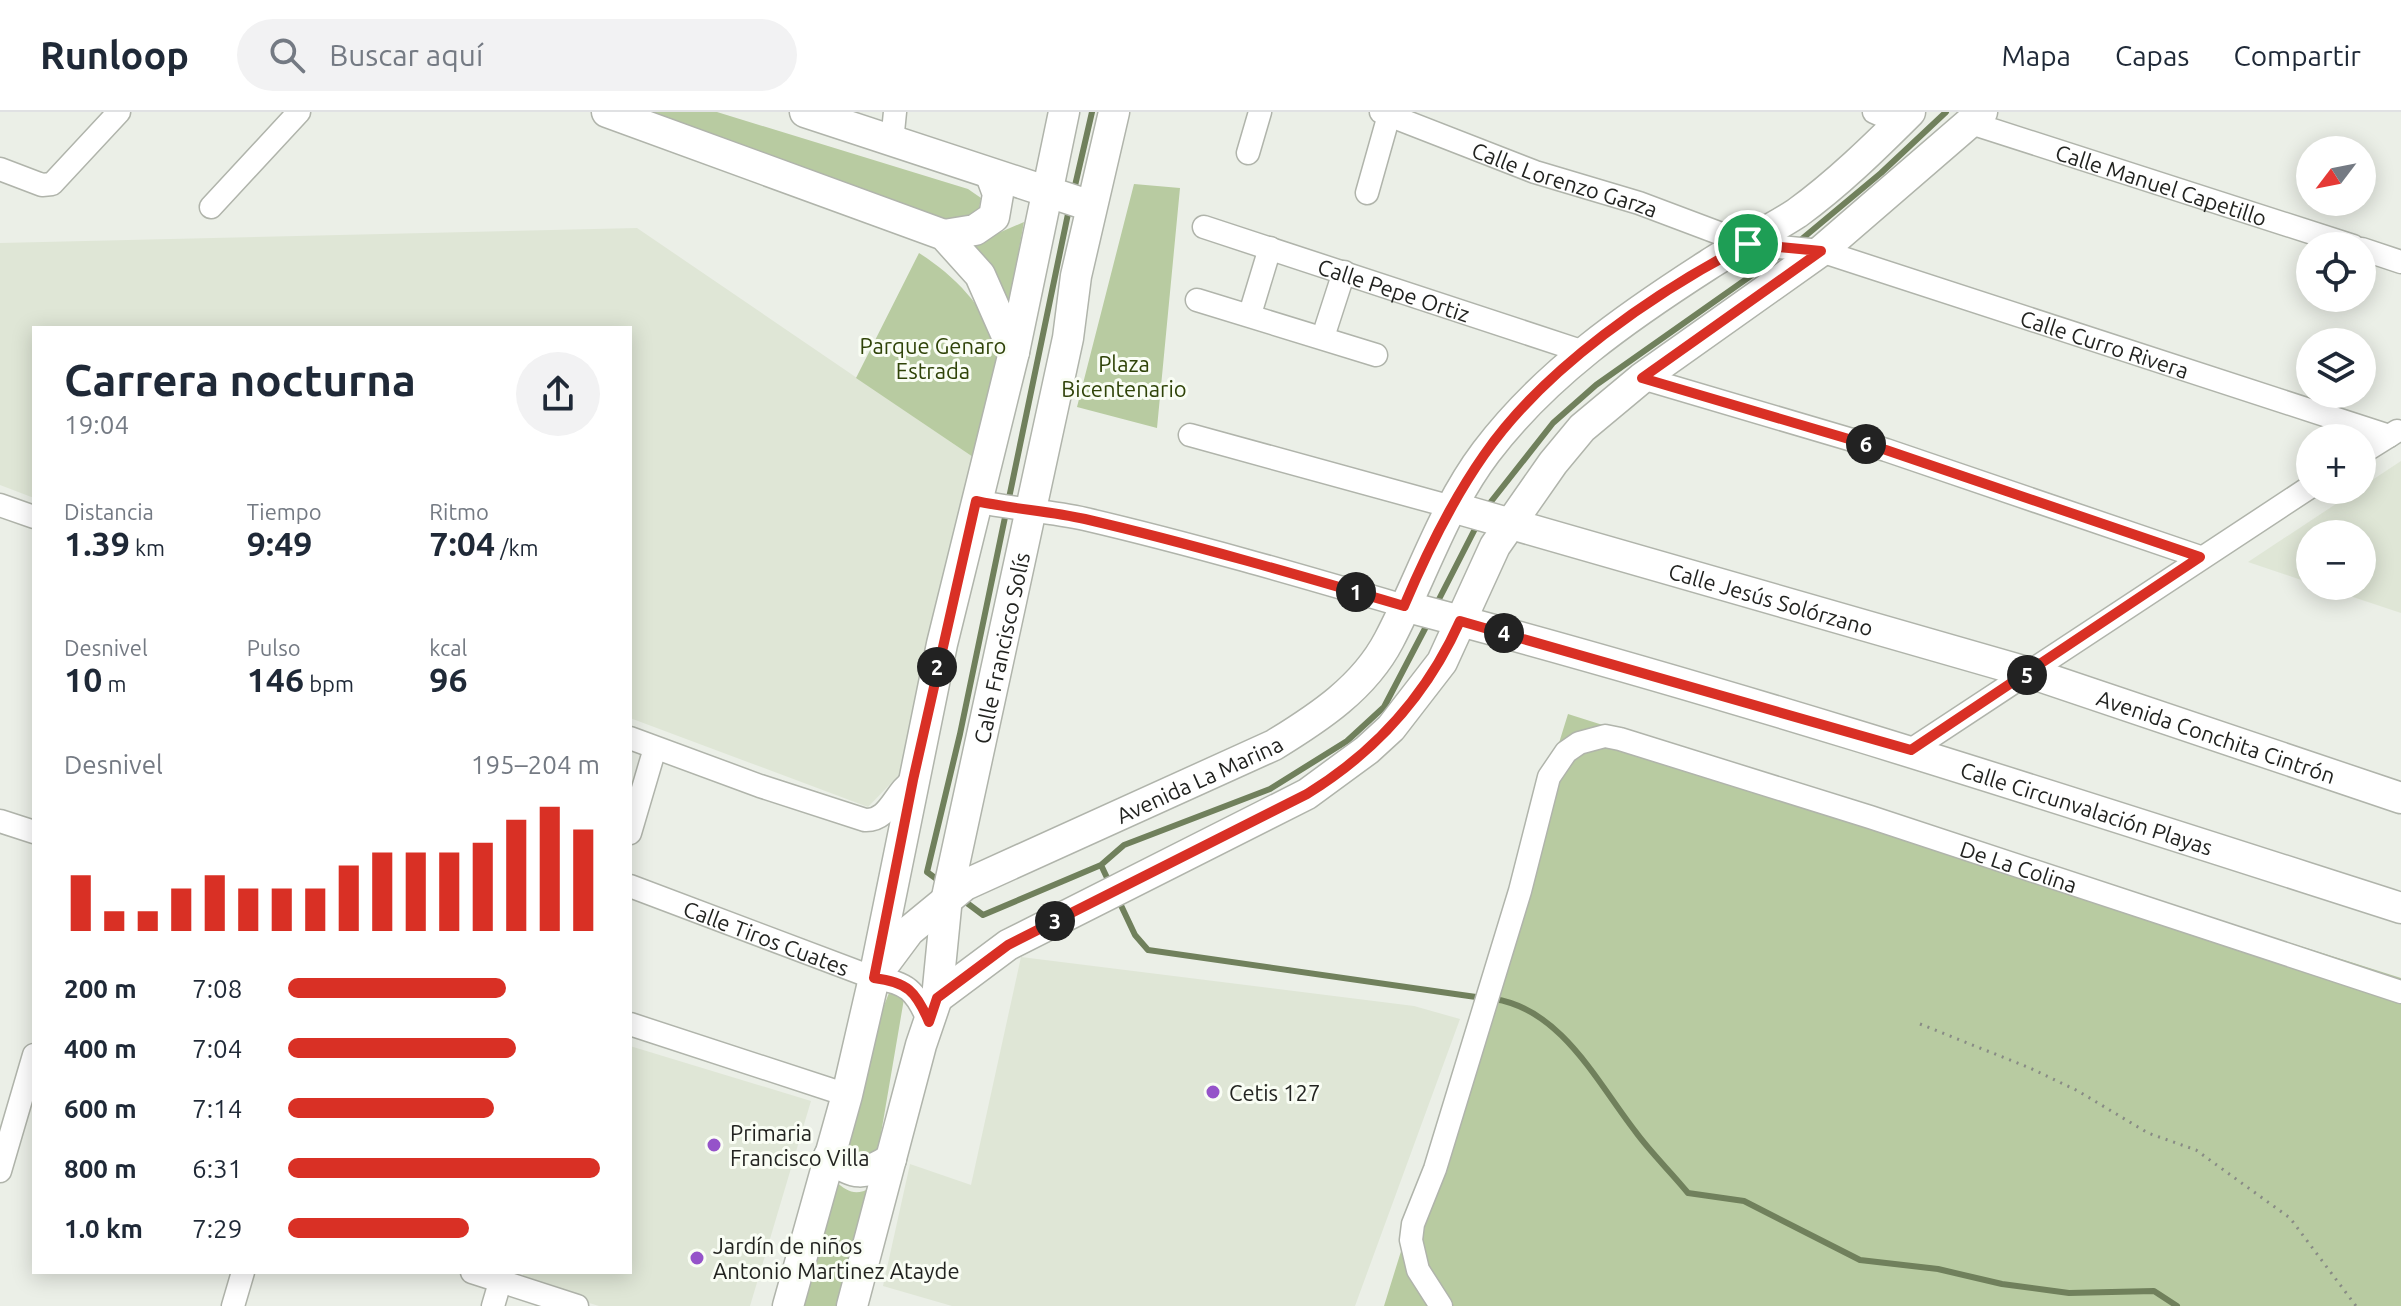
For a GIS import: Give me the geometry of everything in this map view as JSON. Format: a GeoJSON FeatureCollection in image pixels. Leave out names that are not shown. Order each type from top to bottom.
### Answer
{"type":"FeatureCollection","features":[{"type":"Feature","properties":{"kind":"main road"},"geometry":{"type":"LineString","coordinates":[[805,112],[894,127],[991,175],[1091,206]]}},
{"type":"Feature","properties":{"kind":"main road"},"geometry":{"type":"LineString","coordinates":[[788,1306],[847,1095],[874,978],[910,793],[976,501],[1014,352],[1064,112]]}},
{"type":"Feature","properties":{"kind":"main road","name":"Calle Francisco Solís"},"geometry":{"type":"LineString","coordinates":[[852,1306],[933,1010],[949,889],[960,834],[1068,338],[1091,206],[1114,112]]}},
{"type":"Feature","properties":{"kind":"main road"},"geometry":{"type":"LineString","coordinates":[[621,114],[944,235],[980,275],[1014,352]]}},
{"type":"Feature","properties":{"kind":"main road","name":"Avenida La Marina"},"geometry":{"type":"LineString","coordinates":[[874,978],[909,931],[949,889],[1274,745],[1319,718],[1346,695],[1389,642],[1452,507],[1484,455],[1514,417],[1584,352],[1711,263],[1748,244],[1799,211],[1895,116]]}},
{"type":"Feature","properties":{"kind":"main road"},"geometry":{"type":"LineString","coordinates":[[933,1010],[986,959],[1029,933],[1267,815],[1336,776],[1391,728],[1424,689],[1442,662],[1495,546],[1553,463],[1582,428],[1642,378],[1821,251],[1976,117]]}},
{"type":"Feature","properties":{"kind":"main road"},"geometry":{"type":"LineString","coordinates":[[944,235],[975,230],[994,217],[998,194],[991,175]]}},
{"type":"Feature","properties":{"kind":"main road"},"geometry":{"type":"LineString","coordinates":[[1452,507],[1511,523]]}},
{"type":"Feature","properties":{"kind":"main road","name":"Calle Jesús Solórzano"},"geometry":{"type":"LineString","coordinates":[[1511,523],[2030,673]]}},
{"type":"Feature","properties":{"kind":"main road","name":"Calle Circunvalación Playas"},"geometry":{"type":"LineString","coordinates":[[1404,606],[1911,750],[2401,908]]}},
{"type":"Feature","properties":{"kind":"main road","name":"Avenida Conchita Cintrón"},"geometry":{"type":"LineString","coordinates":[[2030,673],[2401,798]]}},
{"type":"Feature","properties":{"kind":"main road"},"geometry":{"type":"LineString","coordinates":[[829,1156],[849,1172],[860,1174],[891,1159]]}},
{"type":"Feature","properties":{"kind":"street"},"geometry":{"type":"LineString","coordinates":[[0,169],[42,185],[52,184],[119,112]]}},
{"type":"Feature","properties":{"kind":"street"},"geometry":{"type":"LineString","coordinates":[[211,207],[299,112]]}},
{"type":"Feature","properties":{"kind":"street"},"geometry":{"type":"LineString","coordinates":[[1248,153],[1260,112]]}},
{"type":"Feature","properties":{"kind":"street"},"geometry":{"type":"LineString","coordinates":[[1367,193],[1385,114]]}},
{"type":"Feature","properties":{"kind":"street","name":"Calle Lorenzo Garza"},"geometry":{"type":"LineString","coordinates":[[1385,114],[1535,172],[1639,203],[1748,244]]}},
{"type":"Feature","properties":{"kind":"street","name":"Calle Manuel Capetillo"},"geometry":{"type":"LineString","coordinates":[[1976,117],[2312,232]]}},
{"type":"Feature","properties":{"kind":"street","name":"Calle Pepe Ortiz"},"geometry":{"type":"LineString","coordinates":[[1204,227],[1584,352]]}},
{"type":"Feature","properties":{"kind":"street"},"geometry":{"type":"LineString","coordinates":[[1748,244],[1821,251]]}},
{"type":"Feature","properties":{"kind":"street"},"geometry":{"type":"LineString","coordinates":[[1250,314],[1270,248]]}},
{"type":"Feature","properties":{"kind":"street","name":"Calle Curro Rivera"},"geometry":{"type":"LineString","coordinates":[[1821,251],[2395,432]]}},
{"type":"Feature","properties":{"kind":"street"},"geometry":{"type":"LineString","coordinates":[[2376,254],[2401,262]]}},
{"type":"Feature","properties":{"kind":"street"},"geometry":{"type":"LineString","coordinates":[[1323,337],[1344,272]]}},
{"type":"Feature","properties":{"kind":"street"},"geometry":{"type":"LineString","coordinates":[[1197,300],[1376,355]]}},
{"type":"Feature","properties":{"kind":"street"},"geometry":{"type":"LineString","coordinates":[[1642,378],[1886,450],[2200,557]]}},
{"type":"Feature","properties":{"kind":"street"},"geometry":{"type":"LineString","coordinates":[[2376,444],[2395,432]]}},
{"type":"Feature","properties":{"kind":"street"},"geometry":{"type":"LineString","coordinates":[[1190,435],[1452,507]]}},
{"type":"Feature","properties":{"kind":"street"},"geometry":{"type":"LineString","coordinates":[[1911,750],[2296,496]]}},
{"type":"Feature","properties":{"kind":"street"},"geometry":{"type":"LineString","coordinates":[[976,501],[1079,518],[1153,535],[1404,606]]}},
{"type":"Feature","properties":{"kind":"street"},"geometry":{"type":"LineString","coordinates":[[0,505],[32,516]]}},
{"type":"Feature","properties":{"kind":"street"},"geometry":{"type":"LineString","coordinates":[[632,739],[865,820],[874,820],[884,814],[903,786],[910,793]]}},
{"type":"Feature","properties":{"kind":"street","name":"De La Colina"},"geometry":{"type":"LineString","coordinates":[[1422,1205],[1495,974],[1544,805],[1575,760],[1602,749],[1633,746],[1870,817],[2401,992]]}},
{"type":"Feature","properties":{"kind":"street"},"geometry":{"type":"LineString","coordinates":[[632,826],[655,748]]}},
{"type":"Feature","properties":{"kind":"street"},"geometry":{"type":"LineString","coordinates":[[0,821],[32,831]]}},
{"type":"Feature","properties":{"kind":"street","name":"Calle Tiros Cuates"},"geometry":{"type":"LineString","coordinates":[[632,887],[874,978],[910,987],[933,1010]]}},
{"type":"Feature","properties":{"kind":"street"},"geometry":{"type":"LineString","coordinates":[[632,1025],[847,1095]]}},
{"type":"Feature","properties":{"kind":"street"},"geometry":{"type":"LineString","coordinates":[[0,1171],[32,1063]]}},
{"type":"Feature","properties":{"kind":"street"},"geometry":{"type":"LineString","coordinates":[[1422,1205],[1413,1224],[1414,1256],[1425,1283],[1441,1306]]}},
{"type":"Feature","properties":{"kind":"street"},"geometry":{"type":"LineString","coordinates":[[1422,1205],[1427,1256],[1457,1306]]}},
{"type":"Feature","properties":{"kind":"street"},"geometry":{"type":"LineString","coordinates":[[233,1306],[242,1274]]}},
{"type":"Feature","properties":{"kind":"street"},"geometry":{"type":"LineString","coordinates":[[493,1306],[501,1277],[577,1306]]}},
{"type":"Feature","properties":{"kind":"path"},"geometry":{"type":"LineString","coordinates":[[1920,1024],[2030,1068],[2078,1091],[2148,1133],[2196,1150],[2290,1218],[2356,1306]]}},
{"type":"Feature","properties":{"kind":"shaded area"},"geometry":{"type":"Polygon","coordinates":[[[637,228],[973,457],[899,775],[868,807],[632,719],[632,326],[32,326],[32,497],[0,485],[0,243],[637,228]]]}},
{"type":"Feature","properties":{"kind":"shaded area"},"geometry":{"type":"Polygon","coordinates":[[[2401,461],[2401,613],[2362,600],[2376,600],[2376,520],[2312,520],[2336,504],[2376,504],[2376,478],[2401,461]]]}},
{"type":"Feature","properties":{"kind":"shaded area"},"geometry":{"type":"Polygon","coordinates":[[[2296,530],[2296,578],[2248,562],[2296,530]]]}},
{"type":"Feature","properties":{"kind":"shaded area","name":"Cetis 127"},"geometry":{"type":"Polygon","coordinates":[[[1021,957],[1414,1006],[1460,1019],[1355,1306],[952,1306],[883,1286],[910,1164],[971,1185],[1021,957]]]}},
{"type":"Feature","properties":{"kind":"shaded area","name":"Primaria Francisco Villa"},"geometry":{"type":"Polygon","coordinates":[[[632,1047],[811,1101],[750,1306],[599,1306],[521,1282],[523,1274],[632,1274],[632,1047]]]}},
{"type":"Feature","properties":{"kind":"green space"},"geometry":{"type":"Polygon","coordinates":[[[643,112],[717,112],[968,189],[981,198],[978,214],[958,227],[643,112]]]}},
{"type":"Feature","properties":{"kind":"green space","name":"Plaza Bicentenario"},"geometry":{"type":"Polygon","coordinates":[[[1134,184],[1180,188],[1157,428],[1077,407],[1134,184]]]}},
{"type":"Feature","properties":{"kind":"green space"},"geometry":{"type":"Polygon","coordinates":[[[1024,222],[1009,305],[973,244],[1024,222]]]}},
{"type":"Feature","properties":{"kind":"green space","name":"Parque Genaro Estrada"},"geometry":{"type":"Polygon","coordinates":[[[919,253],[955,281],[976,305],[985,318],[996,347],[992,384],[973,457],[856,378],[919,253]]]}},
{"type":"Feature","properties":{"kind":"green space"},"geometry":{"type":"Polygon","coordinates":[[[1568,714],[2401,978],[2401,1306],[1384,1306],[1568,714]]]}},
{"type":"Feature","properties":{"kind":"green space"},"geometry":{"type":"Polygon","coordinates":[[[891,988],[905,993],[877,1157],[863,1166],[846,1155],[867,1048],[891,988]]]}},
{"type":"Feature","properties":{"kind":"green space"},"geometry":{"type":"Polygon","coordinates":[[[835,1181],[852,1192],[871,1188],[839,1306],[797,1306],[835,1181]]]}},
{"type":"Feature","properties":{"kind":"waterway"},"geometry":{"type":"LineString","coordinates":[[1074,190],[1092,112]]}},
{"type":"Feature","properties":{"kind":"waterway"},"geometry":{"type":"LineString","coordinates":[[1797,243],[1881,173],[1946,112]]}},
{"type":"Feature","properties":{"kind":"waterway"},"geometry":{"type":"LineString","coordinates":[[942,883],[927,872],[960,734],[1069,209]]}},
{"type":"Feature","properties":{"kind":"waterway"},"geometry":{"type":"LineString","coordinates":[[1486,508],[1553,423],[1596,385],[1782,254]]}},
{"type":"Feature","properties":{"kind":"waterway"},"geometry":{"type":"LineString","coordinates":[[1435,607],[1477,525]]}},
{"type":"Feature","properties":{"kind":"waterway"},"geometry":{"type":"LineString","coordinates":[[1109,882],[1101,865],[1124,845],[1270,789],[1347,741],[1384,707],[1429,621]]}},
{"type":"Feature","properties":{"kind":"waterway"},"geometry":{"type":"LineString","coordinates":[[963,900],[983,915],[1101,865]]}},
{"type":"Feature","properties":{"kind":"waterway"},"geometry":{"type":"LineString","coordinates":[[1118,899],[1135,935],[1148,950],[1483,998]]}},
{"type":"Feature","properties":{"kind":"waterway"},"geometry":{"type":"LineString","coordinates":[[1494,999],[1518,1006],[1558,1032],[1591,1070],[1641,1139],[1688,1193],[1744,1201],[1860,1260],[1938,1269],[2002,1284],[2069,1293],[2154,1291],[2177,1306]]}},
{"type":"Feature","properties":{"kind":"place","name":"Cetis 127"},"geometry":{"type":"Point","coordinates":[1213,1092]}},
{"type":"Feature","properties":{"kind":"place","name":"Primaria Francisco Villa"},"geometry":{"type":"Point","coordinates":[714,1145]}},
{"type":"Feature","properties":{"kind":"place","name":"Jardín de niños Antonio Martinez Atayde"},"geometry":{"type":"Point","coordinates":[697,1258]}},
{"type":"Feature","properties":{"kind":"route"},"geometry":{"type":"LineString","coordinates":[[1748,244],[1821,251],[1642,378],[1886,450],[2200,557],[1911,750],[1691,684],[1460,621],[1442,662],[1391,728],[1336,776],[1307,794],[1008,945],[937,998],[929,1022],[918,996],[910,987],[898,981],[874,978],[942,644],[976,501],[1079,518],[1153,535],[1404,606],[1452,507],[1484,455],[1514,417],[1584,352],[1616,328],[1711,263],[1748,244]]}}]}
